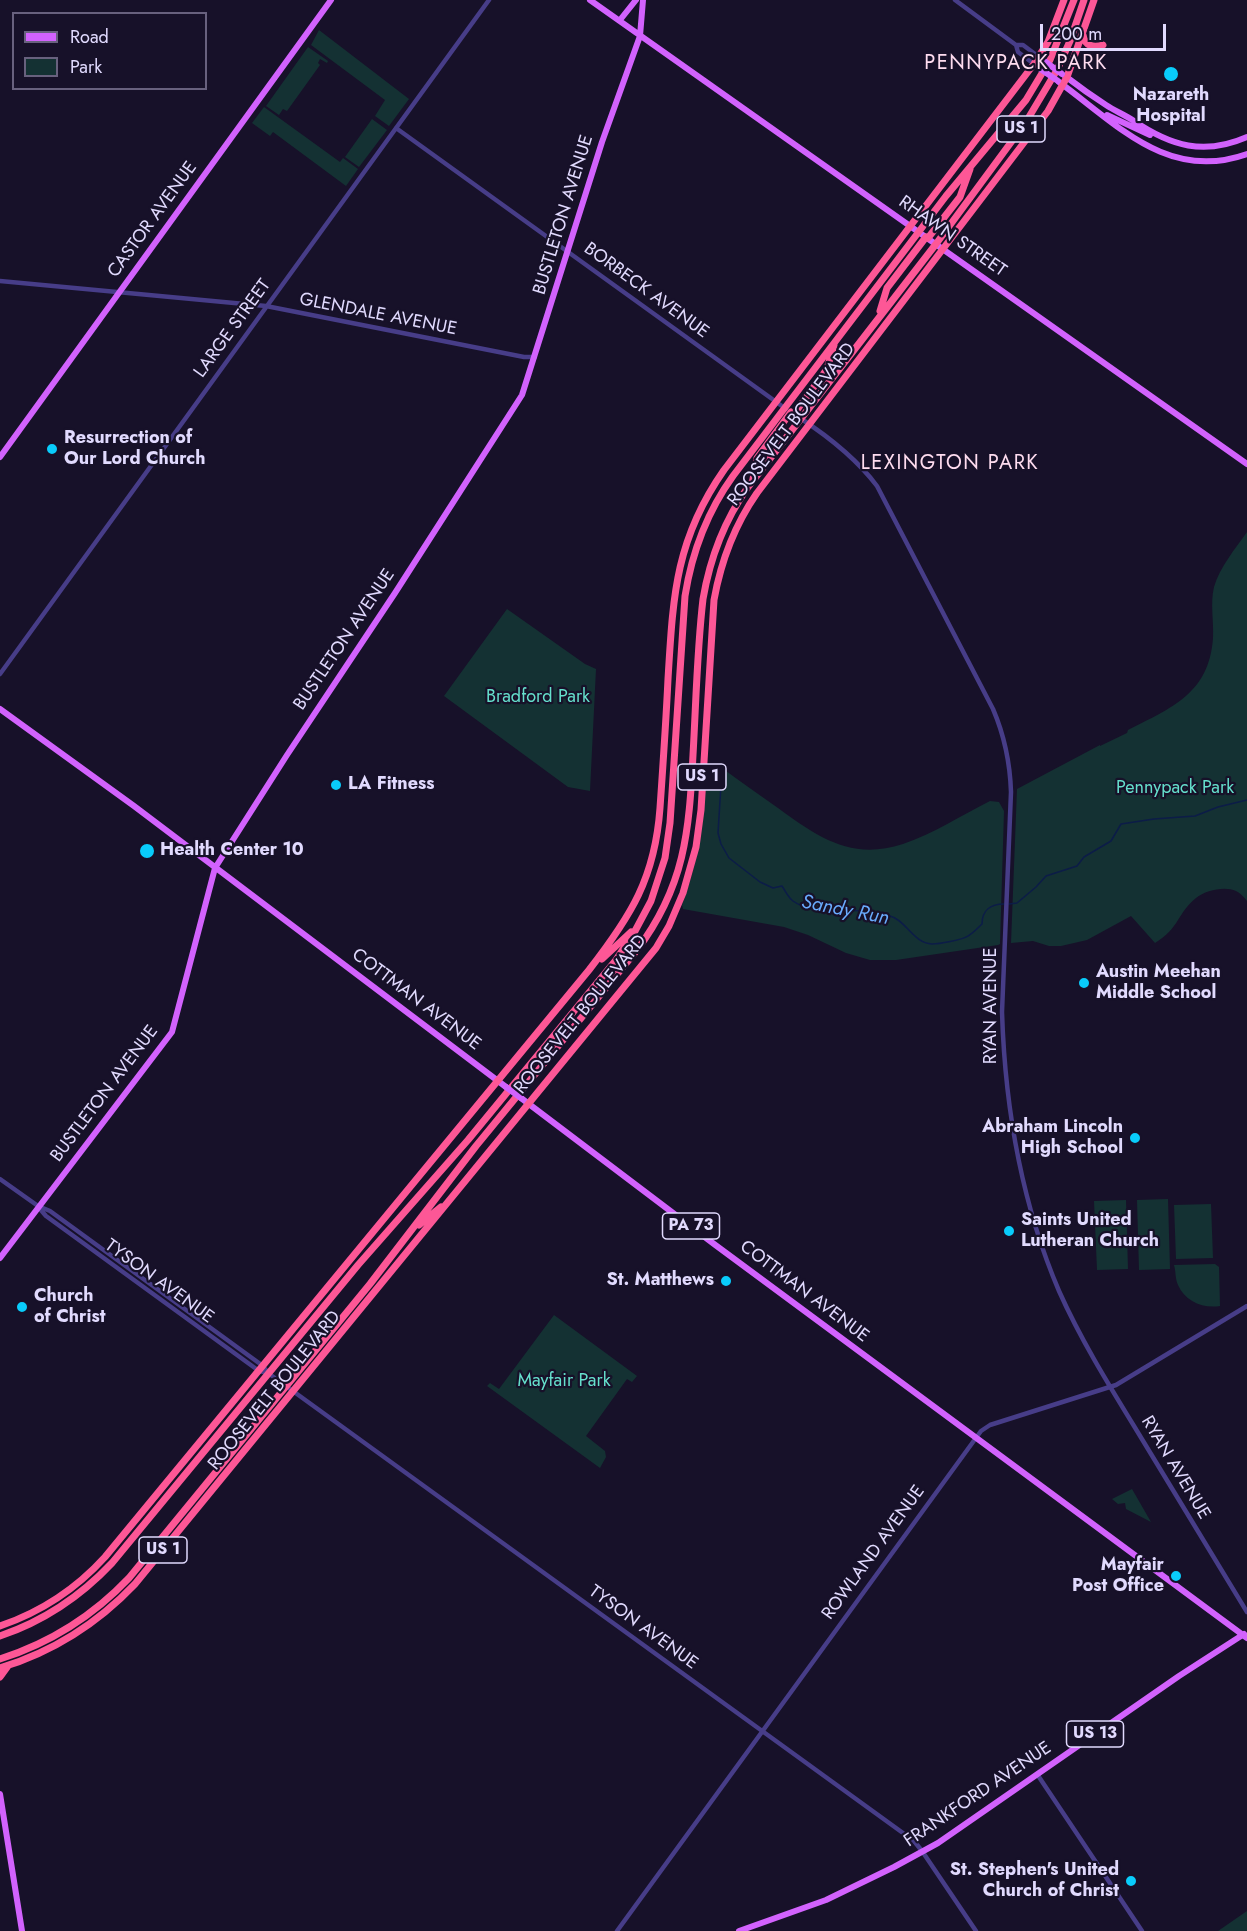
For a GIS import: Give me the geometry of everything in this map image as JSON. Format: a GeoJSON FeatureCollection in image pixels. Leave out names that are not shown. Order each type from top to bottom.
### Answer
{"type":"FeatureCollection","features":[{"type":"Feature","properties":{"kind":"highway","name":"ROOSEVELT BOULEVARD"},"geometry":{"type":"LineString","coordinates":[[0,1626],[48,1604],[76,1586],[98,1565],[589,970],[627,918],[642,889],[652,860],[660,819],[674,594],[688,537],[703,504],[717,480],[776,402],[1039,62],[1064,0]]}},
{"type":"Feature","properties":{"kind":"highway","name":"ROOSEVELT BOULEVARD"},"geometry":{"type":"LineString","coordinates":[[0,1659],[33,1647],[87,1616],[136,1569],[411,1232],[483,1137],[637,950],[662,910],[676,878],[687,834],[703,599],[713,557],[730,516],[753,481],[757,458],[828,369],[835,343],[945,196],[1012,118],[1035,87],[1056,47],[1074,0]]}},
{"type":"Feature","properties":{"kind":"highway","name":"ROOSEVELT BOULEVARD"},"geometry":{"type":"LineString","coordinates":[[0,1636],[32,1623],[74,1599],[119,1555],[301,1333],[453,1158],[616,960],[641,921],[655,890],[665,858],[670,824],[684,602],[695,551],[708,519],[720,497],[864,336],[936,244],[1039,103],[1064,55],[1084,0]]}},
{"type":"Feature","properties":{"kind":"highway","name":"ROOSEVELT BOULEVARD"},"geometry":{"type":"LineString","coordinates":[[0,1668],[37,1655],[92,1624],[119,1601],[143,1575],[649,958],[669,926],[691,871],[698,835],[714,600],[726,551],[735,531],[751,502],[809,424],[1041,122],[1083,32],[1094,0]]}},
{"type":"Feature","properties":{"kind":"highway"},"geometry":{"type":"LineString","coordinates":[[1083,32],[1085,41],[1089,45],[1097,47],[1103,45]]}},
{"type":"Feature","properties":{"kind":"highway"},"geometry":{"type":"LineString","coordinates":[[877,319],[887,288],[960,197],[974,162]]}},
{"type":"Feature","properties":{"kind":"highway"},"geometry":{"type":"LineString","coordinates":[[864,336],[894,313]]}},
{"type":"Feature","properties":{"kind":"highway"},"geometry":{"type":"LineString","coordinates":[[821,343],[851,321]]}},
{"type":"Feature","properties":{"kind":"highway"},"geometry":{"type":"LineString","coordinates":[[700,645],[708,684]]}},
{"type":"Feature","properties":{"kind":"highway"},"geometry":{"type":"LineString","coordinates":[[666,713],[674,764]]}},
{"type":"Feature","properties":{"kind":"highway"},"geometry":{"type":"LineString","coordinates":[[589,970],[641,921]]}},
{"type":"Feature","properties":{"kind":"highway"},"geometry":{"type":"LineString","coordinates":[[411,1232],[451,1198]]}},
{"type":"Feature","properties":{"kind":"highway"},"geometry":{"type":"LineString","coordinates":[[301,1333],[332,1282]]}},
{"type":"Feature","properties":{"kind":"highway"},"geometry":{"type":"LineString","coordinates":[[0,1677],[8,1666]]}},
{"type":"Feature","properties":{"kind":"main road","name":"CASTOR AVENUE"},"geometry":{"type":"LineString","coordinates":[[0,457],[331,0]]}},
{"type":"Feature","properties":{"kind":"main road","name":"RHAWN STREET"},"geometry":{"type":"LineString","coordinates":[[590,0],[630,32],[640,36]]}},
{"type":"Feature","properties":{"kind":"main road"},"geometry":{"type":"LineString","coordinates":[[620,20],[636,0]]}},
{"type":"Feature","properties":{"kind":"main road","name":"BUSTLETON AVENUE"},"geometry":{"type":"LineString","coordinates":[[0,1258],[172,1032],[215,868],[522,395],[602,142],[640,36],[643,0]]}},
{"type":"Feature","properties":{"kind":"main road","name":"RHAWN STREET"},"geometry":{"type":"LineString","coordinates":[[610,15],[1247,464]]}},
{"type":"Feature","properties":{"kind":"main road"},"geometry":{"type":"LineString","coordinates":[[1039,62],[1064,75],[1106,105],[1162,138]]}},
{"type":"Feature","properties":{"kind":"main road"},"geometry":{"type":"LineString","coordinates":[[1039,62],[1060,83],[1141,143],[1164,154],[1194,161],[1212,162],[1247,154]]}},
{"type":"Feature","properties":{"kind":"main road"},"geometry":{"type":"LineString","coordinates":[[1096,109],[1142,132],[1182,144],[1210,147],[1229,144],[1247,137]]}},
{"type":"Feature","properties":{"kind":"main road","name":"COTTMAN AVENUE"},"geometry":{"type":"LineString","coordinates":[[0,709],[975,1437],[1246,1635]]}},
{"type":"Feature","properties":{"kind":"main road","name":"FRANKFORD AVENUE"},"geometry":{"type":"LineString","coordinates":[[739,1931],[826,1900],[942,1840],[1179,1676],[1246,1635]]}},
{"type":"Feature","properties":{"kind":"main road"},"geometry":{"type":"LineString","coordinates":[[0,1794],[22,1931]]}},
{"type":"Feature","properties":{"kind":"street","name":"LARGE STREET"},"geometry":{"type":"LineString","coordinates":[[0,674],[489,0]]}},
{"type":"Feature","properties":{"kind":"street"},"geometry":{"type":"LineString","coordinates":[[955,0],[1016,45],[1023,45],[1039,62]]}},
{"type":"Feature","properties":{"kind":"street","name":"BORBECK AVENUE"},"geometry":{"type":"LineString","coordinates":[[396,128],[793,413]]}},
{"type":"Feature","properties":{"kind":"street","name":"GLENDALE AVENUE"},"geometry":{"type":"LineString","coordinates":[[0,281],[266,306],[444,342],[535,357]]}},
{"type":"Feature","properties":{"kind":"street","name":"RYAN AVENUE"},"geometry":{"type":"LineString","coordinates":[[793,413],[840,447],[867,472],[877,486],[1002,729],[1010,778],[1003,1042],[1008,1102],[1020,1169],[1039,1235],[1059,1290],[1087,1347],[1247,1612]]}},
{"type":"Feature","properties":{"kind":"street","name":"TYSON AVENUE"},"geometry":{"type":"LineString","coordinates":[[0,1179],[38,1206],[50,1211],[261,1369],[914,1841],[976,1931]]}},
{"type":"Feature","properties":{"kind":"street","name":"ROWLAND AVENUE"},"geometry":{"type":"LineString","coordinates":[[617,1931],[975,1437],[990,1425],[1116,1385],[1247,1306]]}},
{"type":"Feature","properties":{"kind":"street"},"geometry":{"type":"LineString","coordinates":[[1037,1774],[1142,1931]]}},
{"type":"Feature","properties":{"kind":"green space"},"geometry":{"type":"Polygon","coordinates":[[[319,30],[409,99],[389,126],[375,116],[385,100],[311,45],[319,30]]]}},
{"type":"Feature","properties":{"kind":"green space"},"geometry":{"type":"Polygon","coordinates":[[[308,47],[328,61],[327,63],[320,59],[318,63],[320,65],[287,111],[283,109],[279,115],[266,106],[308,47]]]}},
{"type":"Feature","properties":{"kind":"green space"},"geometry":{"type":"Polygon","coordinates":[[[264,107],[340,162],[343,158],[358,169],[346,186],[273,132],[270,136],[252,123],[264,107]]]}},
{"type":"Feature","properties":{"kind":"green space"},"geometry":{"type":"Polygon","coordinates":[[[372,119],[387,130],[359,167],[345,157],[372,119]]]}},
{"type":"Feature","properties":{"kind":"green space","name":"Pennypack Park"},"geometry":{"type":"Polygon","coordinates":[[[1247,532],[1247,901],[1232,890],[1221,889],[1205,893],[1190,903],[1169,932],[1155,943],[1131,916],[1087,940],[1061,946],[1049,946],[1033,941],[1011,943],[1017,789],[1127,733],[1128,730],[1173,706],[1196,686],[1210,657],[1213,638],[1214,587],[1224,565],[1247,532]]]}},
{"type":"Feature","properties":{"kind":"green space","name":"Bradford Park"},"geometry":{"type":"Polygon","coordinates":[[[507,609],[585,664],[596,669],[590,791],[568,787],[444,696],[507,609]]]}},
{"type":"Feature","properties":{"kind":"green space"},"geometry":{"type":"Polygon","coordinates":[[[717,767],[722,768],[821,837],[851,848],[867,850],[884,849],[914,840],[990,801],[999,802],[1004,811],[1000,944],[896,960],[870,960],[846,953],[808,935],[784,927],[683,909],[682,905],[699,840],[706,773],[717,767]]]}},
{"type":"Feature","properties":{"kind":"green space"},"geometry":{"type":"Polygon","coordinates":[[[1168,1199],[1170,1269],[1139,1270],[1137,1200],[1168,1199]]]}},
{"type":"Feature","properties":{"kind":"green space"},"geometry":{"type":"Polygon","coordinates":[[[1126,1200],[1128,1269],[1097,1270],[1094,1201],[1126,1200]]]}},
{"type":"Feature","properties":{"kind":"green space"},"geometry":{"type":"Polygon","coordinates":[[[1211,1204],[1213,1258],[1176,1259],[1174,1205],[1211,1204]]]}},
{"type":"Feature","properties":{"kind":"green space"},"geometry":{"type":"Polygon","coordinates":[[[1215,1264],[1219,1267],[1220,1306],[1195,1303],[1181,1291],[1176,1280],[1174,1265],[1215,1264]]]}},
{"type":"Feature","properties":{"kind":"green space","name":"Mayfair Park"},"geometry":{"type":"Polygon","coordinates":[[[554,1315],[637,1376],[632,1382],[627,1379],[586,1436],[605,1451],[606,1457],[600,1468],[487,1386],[490,1383],[499,1389],[554,1315]]]}},
{"type":"Feature","properties":{"kind":"green space"},"geometry":{"type":"Polygon","coordinates":[[[1132,1489],[1151,1522],[1126,1509],[1125,1503],[1118,1504],[1112,1499],[1132,1489]]]}},
{"type":"Feature","properties":{"kind":"green space"},"geometry":{"type":"Polygon","coordinates":[[[1247,1911],[1247,1931],[1218,1931],[1247,1911]]]}},
{"type":"Feature","properties":{"kind":"waterway","name":"Sandy Run"},"geometry":{"type":"LineString","coordinates":[[721,785],[718,833],[729,858],[760,882],[773,888],[782,886],[788,896],[801,905],[817,910],[862,911],[890,916],[896,918],[920,940],[932,944],[950,942],[968,936],[982,924],[982,919],[988,909],[1004,904]]}},
{"type":"Feature","properties":{"kind":"waterway","name":"Sandy Run"},"geometry":{"type":"LineString","coordinates":[[1009,904],[1017,903],[1046,876],[1077,866],[1084,857],[1111,841],[1121,824],[1195,816],[1218,807],[1247,800]]}},
{"type":"Feature","properties":{"kind":"place","name":"Nazareth Hospital"},"geometry":{"type":"Point","coordinates":[1171,74]}},
{"type":"Feature","properties":{"kind":"place","name":"Resurrection of Our Lord Church"},"geometry":{"type":"Point","coordinates":[52,449]}},
{"type":"Feature","properties":{"kind":"place","name":"LA Fitness"},"geometry":{"type":"Point","coordinates":[336,785]}},
{"type":"Feature","properties":{"kind":"place","name":"Health Center 10"},"geometry":{"type":"Point","coordinates":[147,851]}},
{"type":"Feature","properties":{"kind":"place","name":"Austin Meehan Middle School"},"geometry":{"type":"Point","coordinates":[1084,983]}},
{"type":"Feature","properties":{"kind":"place","name":"Abraham Lincoln High School"},"geometry":{"type":"Point","coordinates":[1135,1138]}},
{"type":"Feature","properties":{"kind":"place","name":"Saints United Lutheran Church"},"geometry":{"type":"Point","coordinates":[1009,1231]}},
{"type":"Feature","properties":{"kind":"place","name":"St. Matthews"},"geometry":{"type":"Point","coordinates":[726,1281]}},
{"type":"Feature","properties":{"kind":"place","name":"Church of Christ"},"geometry":{"type":"Point","coordinates":[22,1307]}},
{"type":"Feature","properties":{"kind":"place","name":"Mayfair Post Office"},"geometry":{"type":"Point","coordinates":[1176,1576]}},
{"type":"Feature","properties":{"kind":"place","name":"St. Stephen's United Church of Christ"},"geometry":{"type":"Point","coordinates":[1131,1881]}},
{"type":"Feature","properties":{"kind":"district","name":"PENNYPACK PARK"},"geometry":{"type":"Point","coordinates":[1016,64]}},
{"type":"Feature","properties":{"kind":"district","name":"LEXINGTON PARK"},"geometry":{"type":"Point","coordinates":[950,464]}}]}
